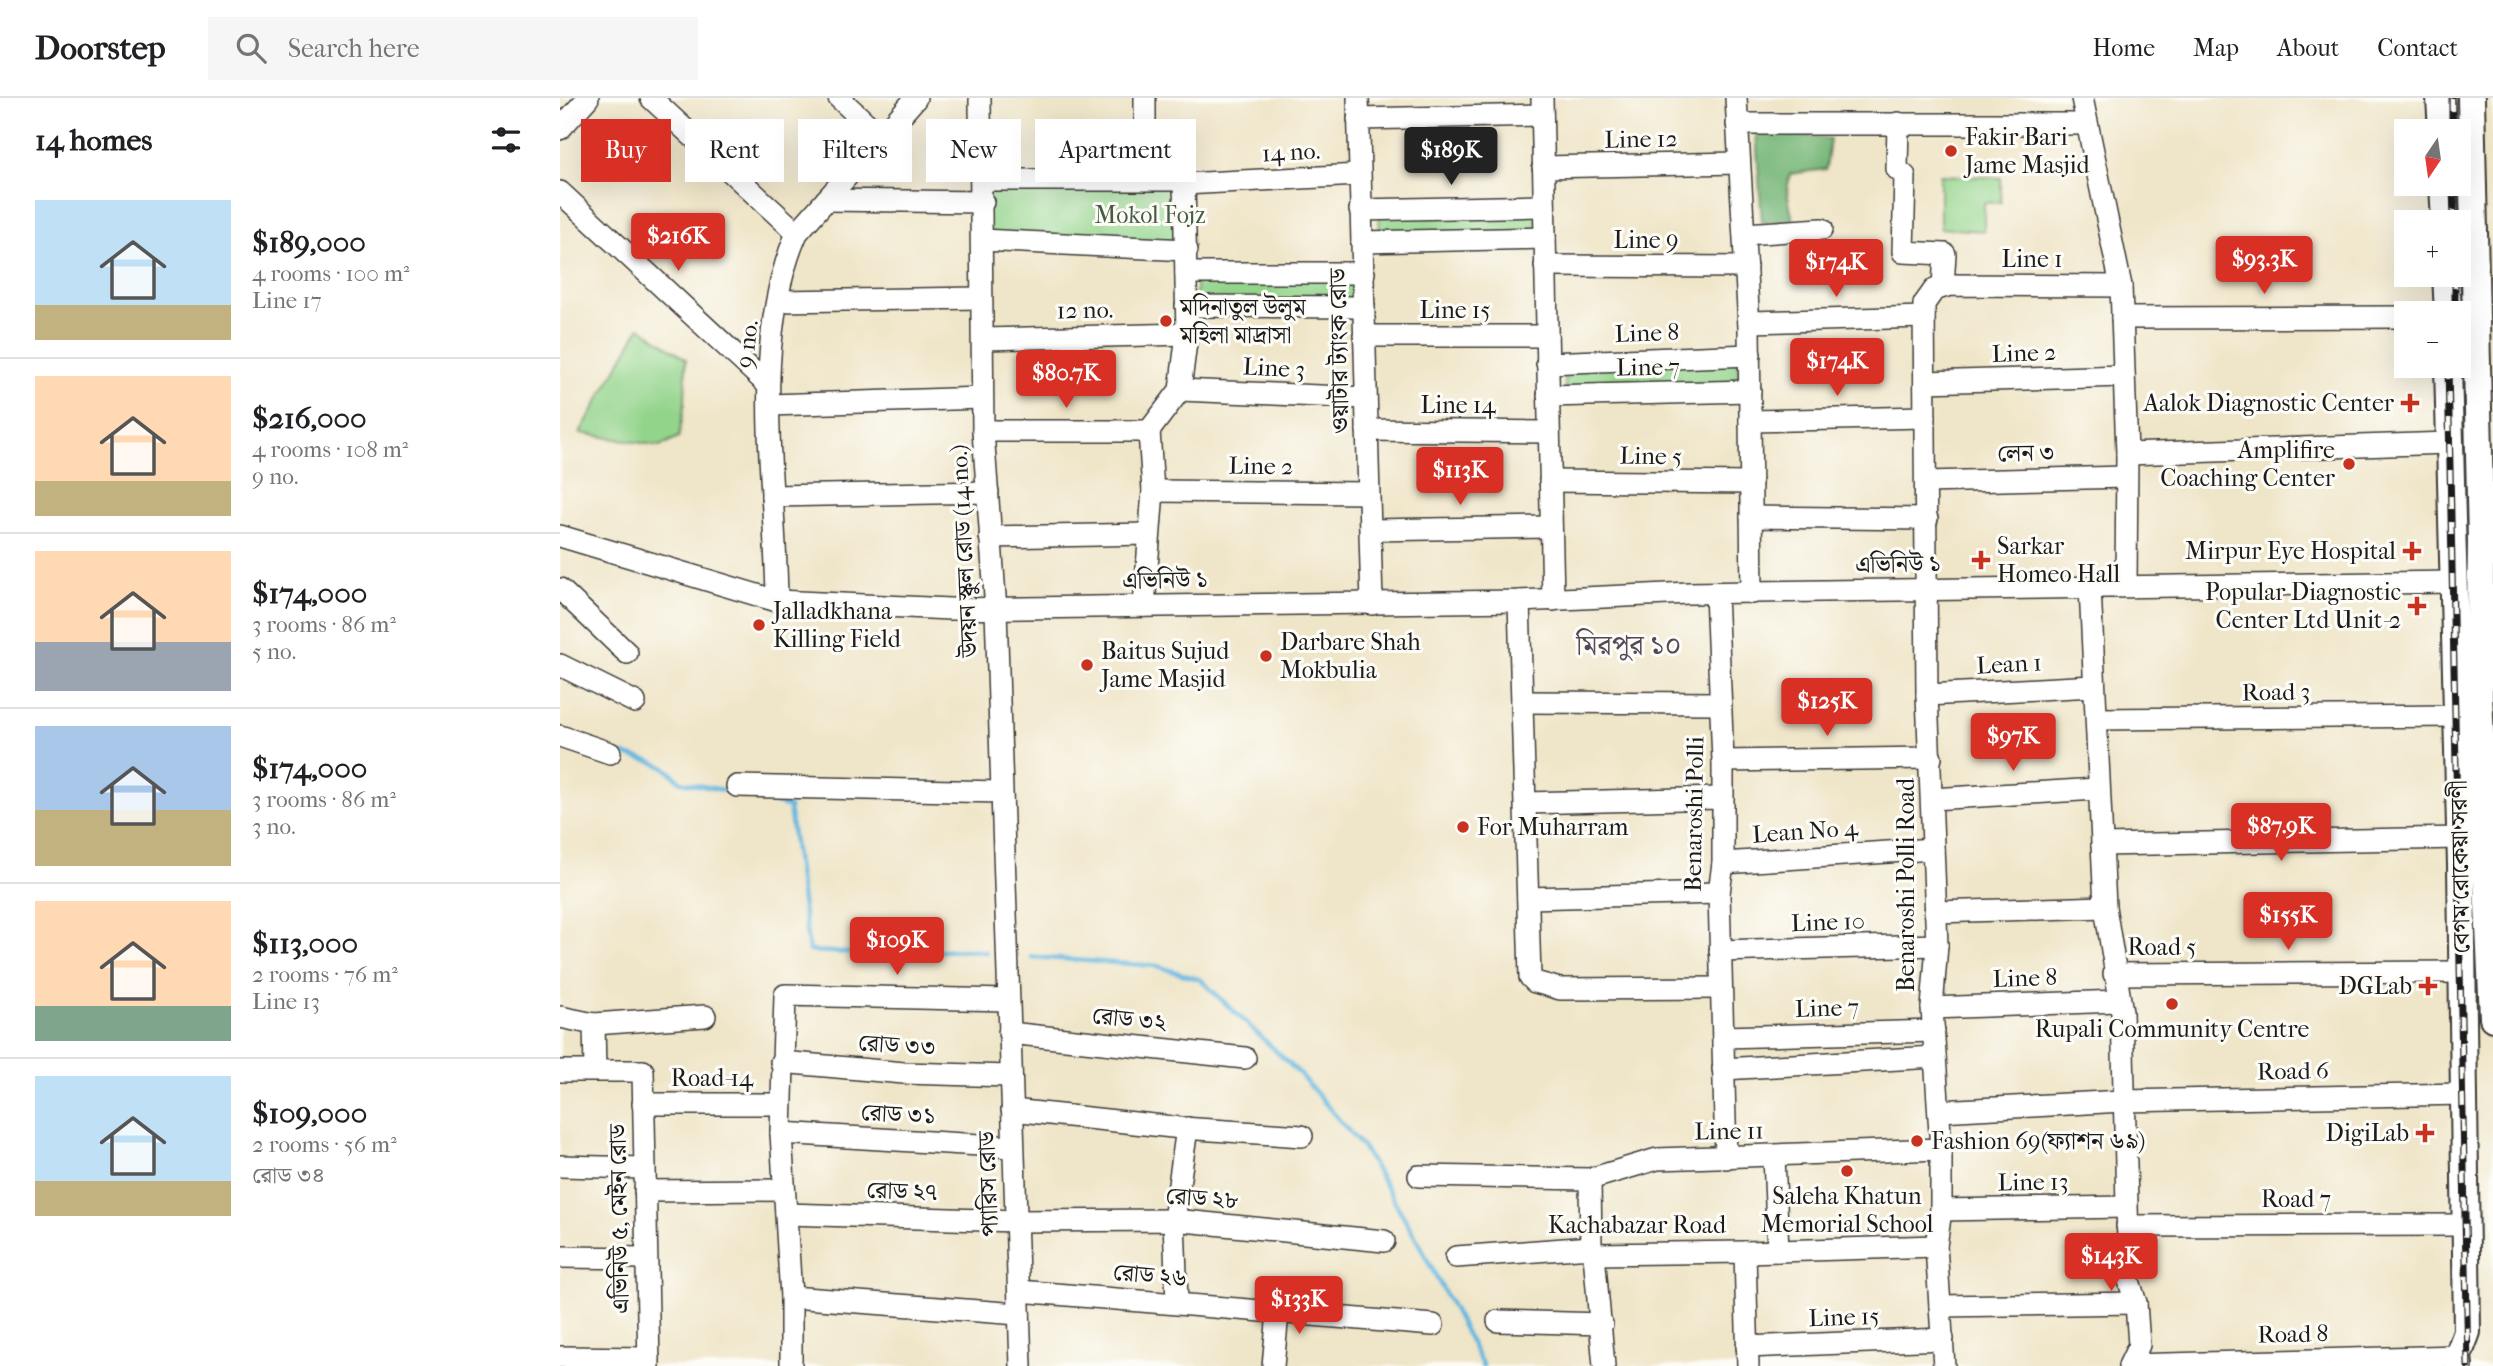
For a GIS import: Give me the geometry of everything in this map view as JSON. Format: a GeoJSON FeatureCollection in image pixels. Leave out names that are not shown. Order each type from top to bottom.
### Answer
{"type":"FeatureCollection","features":[{"type":"Feature","properties":{"kind":"main road"},"geometry":{"type":"LineString","coordinates":[[2440,98],[2441,119]]}},
{"type":"Feature","properties":{"kind":"main road","name":"বেগম রোকেয়া সরণী"},"geometry":{"type":"LineString","coordinates":[[2458,1361],[2467,1332],[2462,972],[2476,852],[2486,694],[2485,392],[2471,98]]}},
{"type":"Feature","properties":{"kind":"main road","name":"বেগম রোকেয়া সরণী"},"geometry":{"type":"LineString","coordinates":[[2448,378],[2455,716],[2476,852],[2493,1018]]}},
{"type":"Feature","properties":{"kind":"street"},"geometry":{"type":"LineString","coordinates":[[560,129],[588,98]]}},
{"type":"Feature","properties":{"kind":"street"},"geometry":{"type":"LineString","coordinates":[[651,98],[797,233]]}},
{"type":"Feature","properties":{"kind":"street"},"geometry":{"type":"LineString","coordinates":[[839,98],[862,119]]}},
{"type":"Feature","properties":{"kind":"street","name":"9 no."},"geometry":{"type":"LineString","coordinates":[[897,119],[916,98]]}},
{"type":"Feature","properties":{"kind":"street","name":"উদয়ন স্কুল রোড (14 no.)"},"geometry":{"type":"LineString","coordinates":[[980,98],[981,119]]}},
{"type":"Feature","properties":{"kind":"street"},"geometry":{"type":"LineString","coordinates":[[1145,98],[1145,119]]}},
{"type":"Feature","properties":{"kind":"street"},"geometry":{"type":"LineString","coordinates":[[1736,98],[1749,323],[1752,593]]}},
{"type":"Feature","properties":{"kind":"street"},"geometry":{"type":"LineString","coordinates":[[2082,98],[2121,286],[2127,454],[2126,586]]}},
{"type":"Feature","properties":{"kind":"street"},"geometry":{"type":"LineString","coordinates":[[1358,109],[1542,106],[1553,590]]}},
{"type":"Feature","properties":{"kind":"street","name":"ওয়াটার ট্যাংক রোড"},"geometry":{"type":"LineString","coordinates":[[1358,109],[1372,604]]}},
{"type":"Feature","properties":{"kind":"street"},"geometry":{"type":"LineString","coordinates":[[1898,122],[1897,169],[1905,176],[1903,251],[1945,254],[1943,286]]}},
{"type":"Feature","properties":{"kind":"street"},"geometry":{"type":"LineString","coordinates":[[1737,124],[2087,124]]}},
{"type":"Feature","properties":{"kind":"street","name":"Line 12"},"geometry":{"type":"LineString","coordinates":[[1543,167],[1740,163]]}},
{"type":"Feature","properties":{"kind":"street","name":"14 no."},"geometry":{"type":"LineString","coordinates":[[1196,182],[1359,175]]}},
{"type":"Feature","properties":{"kind":"street","name":"9 no."},"geometry":{"type":"LineString","coordinates":[[777,601],[769,395],[778,301],[788,255],[797,233],[842,182]]}},
{"type":"Feature","properties":{"kind":"street","name":"উদয়ন স্কুল রোড (14 no.)"},"geometry":{"type":"LineString","coordinates":[[982,182],[983,431],[996,610],[1007,1000]]}},
{"type":"Feature","properties":{"kind":"street"},"geometry":{"type":"LineString","coordinates":[[1144,606],[1153,491],[1149,431],[1180,390],[1186,334],[1184,182]]}},
{"type":"Feature","properties":{"kind":"street"},"geometry":{"type":"LineString","coordinates":[[560,192],[769,395],[982,398]]}},
{"type":"Feature","properties":{"kind":"street"},"geometry":{"type":"LineString","coordinates":[[826,200],[983,202]]}},
{"type":"Feature","properties":{"kind":"street"},"geometry":{"type":"LineString","coordinates":[[1360,211],[1544,206]]}},
{"type":"Feature","properties":{"kind":"street"},"geometry":{"type":"LineString","coordinates":[[1744,234],[1822,229]]}},
{"type":"Feature","properties":{"kind":"street"},"geometry":{"type":"LineString","coordinates":[[1362,242],[1545,238]]}},
{"type":"Feature","properties":{"kind":"street"},"geometry":{"type":"LineString","coordinates":[[982,240],[1186,250]]}},
{"type":"Feature","properties":{"kind":"street","name":"Line 9"},"geometry":{"type":"LineString","coordinates":[[1545,265],[1746,267]]}},
{"type":"Feature","properties":{"kind":"street"},"geometry":{"type":"LineString","coordinates":[[1185,273],[1364,273]]}},
{"type":"Feature","properties":{"kind":"street","name":"Line 1"},"geometry":{"type":"LineString","coordinates":[[1943,286],[2121,286]]}},
{"type":"Feature","properties":{"kind":"street","name":"Benaroshi Polli Road"},"geometry":{"type":"LineString","coordinates":[[1943,286],[1927,297],[1924,317],[1927,695],[1937,945],[1932,1008],[1941,1149],[1941,1210],[1936,1246],[1944,1366]]}},
{"type":"Feature","properties":{"kind":"street"},"geometry":{"type":"LineString","coordinates":[[778,301],[981,298]]}},
{"type":"Feature","properties":{"kind":"street"},"geometry":{"type":"LineString","coordinates":[[1186,306],[1364,307]]}},
{"type":"Feature","properties":{"kind":"street"},"geometry":{"type":"LineString","coordinates":[[1749,323],[1924,317]]}},
{"type":"Feature","properties":{"kind":"street"},"geometry":{"type":"LineString","coordinates":[[2122,318],[2394,317]]}},
{"type":"Feature","properties":{"kind":"street","name":"12 no."},"geometry":{"type":"LineString","coordinates":[[984,339],[1186,334]]}},
{"type":"Feature","properties":{"kind":"street","name":"Line 15"},"geometry":{"type":"LineString","coordinates":[[1364,336],[1547,336]]}},
{"type":"Feature","properties":{"kind":"street","name":"Line 8"},"geometry":{"type":"LineString","coordinates":[[1547,363],[1750,355]]}},
{"type":"Feature","properties":{"kind":"street","name":"Line 2"},"geometry":{"type":"LineString","coordinates":[[1925,382],[2124,376]]}},
{"type":"Feature","properties":{"kind":"street","name":"Line 3"},"geometry":{"type":"LineString","coordinates":[[1180,390],[1366,398]]}},
{"type":"Feature","properties":{"kind":"street","name":"Line 7"},"geometry":{"type":"LineString","coordinates":[[1548,396],[1750,391]]}},
{"type":"Feature","properties":{"kind":"street"},"geometry":{"type":"LineString","coordinates":[[1750,421],[1925,417]]}},
{"type":"Feature","properties":{"kind":"street","name":"Line 14"},"geometry":{"type":"LineString","coordinates":[[1367,430],[1549,432]]}},
{"type":"Feature","properties":{"kind":"street"},"geometry":{"type":"LineString","coordinates":[[983,431],[1149,431]]}},
{"type":"Feature","properties":{"kind":"street"},"geometry":{"type":"LineString","coordinates":[[2127,454],[2448,443]]}},
{"type":"Feature","properties":{"kind":"street","name":"লেন ৩"},"geometry":{"type":"LineString","coordinates":[[1926,482],[2126,477]]}},
{"type":"Feature","properties":{"kind":"street","name":"Line 5"},"geometry":{"type":"LineString","coordinates":[[1550,481],[1751,483]]}},
{"type":"Feature","properties":{"kind":"street","name":"Line 2"},"geometry":{"type":"LineString","coordinates":[[1153,491],[1368,493]]}},
{"type":"Feature","properties":{"kind":"street"},"geometry":{"type":"LineString","coordinates":[[772,496],[988,492]]}},
{"type":"Feature","properties":{"kind":"street"},"geometry":{"type":"LineString","coordinates":[[1751,517],[1927,519]]}},
{"type":"Feature","properties":{"kind":"street"},"geometry":{"type":"LineString","coordinates":[[1371,530],[1551,527]]}},
{"type":"Feature","properties":{"kind":"street"},"geometry":{"type":"LineString","coordinates":[[990,537],[1149,534]]}},
{"type":"Feature","properties":{"kind":"street","name":"এভিনিউ ১"},"geometry":{"type":"LineString","coordinates":[[560,536],[777,601],[996,610],[1520,601],[1553,590],[1752,593],[2453,582]]}},
{"type":"Feature","properties":{"kind":"street"},"geometry":{"type":"LineString","coordinates":[[2090,587],[2097,719],[2097,789],[2105,907],[2122,1012],[2129,1281],[2136,1303],[2139,1345],[2129,1365]]}},
{"type":"Feature","properties":{"kind":"street","name":"Benaroshi Polli"},"geometry":{"type":"LineString","coordinates":[[1716,593],[1723,761],[1723,863],[1719,893],[1726,1158]]}},
{"type":"Feature","properties":{"kind":"street"},"geometry":{"type":"LineString","coordinates":[[562,596],[627,653]]}},
{"type":"Feature","properties":{"kind":"street"},"geometry":{"type":"LineString","coordinates":[[1520,601],[1530,977],[1535,982],[1560,989],[1721,988]]}},
{"type":"Feature","properties":{"kind":"street"},"geometry":{"type":"LineString","coordinates":[[560,665],[635,702]]}},
{"type":"Feature","properties":{"kind":"street","name":"Lean 1"},"geometry":{"type":"LineString","coordinates":[[1927,695],[2094,686]]}},
{"type":"Feature","properties":{"kind":"street"},"geometry":{"type":"LineString","coordinates":[[1522,702],[1721,703]]}},
{"type":"Feature","properties":{"kind":"street","name":"Road 3"},"geometry":{"type":"LineString","coordinates":[[2097,719],[2455,716]]}},
{"type":"Feature","properties":{"kind":"street"},"geometry":{"type":"LineString","coordinates":[[560,736],[610,753]]}},
{"type":"Feature","properties":{"kind":"street"},"geometry":{"type":"LineString","coordinates":[[1723,761],[1931,758]]}},
{"type":"Feature","properties":{"kind":"street"},"geometry":{"type":"LineString","coordinates":[[737,786],[1001,792]]}},
{"type":"Feature","properties":{"kind":"street"},"geometry":{"type":"LineString","coordinates":[[1932,799],[2097,789]]}},
{"type":"Feature","properties":{"kind":"street"},"geometry":{"type":"LineString","coordinates":[[1526,803],[1721,798]]}},
{"type":"Feature","properties":{"kind":"street"},"geometry":{"type":"LineString","coordinates":[[2102,845],[2476,852]]}},
{"type":"Feature","properties":{"kind":"street","name":"Lean No 4"},"geometry":{"type":"LineString","coordinates":[[1723,863],[1933,849]]}},
{"type":"Feature","properties":{"kind":"street"},"geometry":{"type":"LineString","coordinates":[[1528,898],[1719,893]]}},
{"type":"Feature","properties":{"kind":"street"},"geometry":{"type":"LineString","coordinates":[[1936,912],[2105,907]]}},
{"type":"Feature","properties":{"kind":"street","name":"Line 10"},"geometry":{"type":"LineString","coordinates":[[1720,951],[1937,945]]}},
{"type":"Feature","properties":{"kind":"street","name":"Road 5"},"geometry":{"type":"LineString","coordinates":[[2114,974],[2462,972]]}},
{"type":"Feature","properties":{"kind":"street"},"geometry":{"type":"LineString","coordinates":[[791,1366],[791,1297],[781,1133],[785,995],[1007,1000]]}},
{"type":"Feature","properties":{"kind":"street","name":"প্যারিস রোড"},"geometry":{"type":"LineString","coordinates":[[1007,1000],[1021,1366]]}},
{"type":"Feature","properties":{"kind":"street","name":"Line 8"},"geometry":{"type":"LineString","coordinates":[[1932,1008],[2119,1001]]}},
{"type":"Feature","properties":{"kind":"street"},"geometry":{"type":"LineString","coordinates":[[560,1017],[594,1024],[705,1016]]}},
{"type":"Feature","properties":{"kind":"street"},"geometry":{"type":"LineString","coordinates":[[560,1071],[595,1070],[594,1024]]}},
{"type":"Feature","properties":{"kind":"street","name":"Line 7"},"geometry":{"type":"LineString","coordinates":[[1723,1037],[1934,1031]]}},
{"type":"Feature","properties":{"kind":"street","name":"রোড ৩২"},"geometry":{"type":"LineString","coordinates":[[1009,1033],[1245,1058]]}},
{"type":"Feature","properties":{"kind":"street"},"geometry":{"type":"LineString","coordinates":[[1723,1069],[1935,1056]]}},
{"type":"Feature","properties":{"kind":"street","name":"রোড ৩৩"},"geometry":{"type":"LineString","coordinates":[[781,1062],[904,1073],[1010,1076]]}},
{"type":"Feature","properties":{"kind":"street","name":"এভিনিউ ৫, মেইন রোড"},"geometry":{"type":"LineString","coordinates":[[595,1070],[643,1071],[649,1362]]}},
{"type":"Feature","properties":{"kind":"street","name":"Road 6"},"geometry":{"type":"LineString","coordinates":[[2123,1101],[2464,1094]]}},
{"type":"Feature","properties":{"kind":"street"},"geometry":{"type":"LineString","coordinates":[[1939,1111],[2123,1101]]}},
{"type":"Feature","properties":{"kind":"street","name":"Road-14"},"geometry":{"type":"LineString","coordinates":[[643,1104],[781,1104]]}},
{"type":"Feature","properties":{"kind":"street"},"geometry":{"type":"LineString","coordinates":[[1012,1110],[1187,1128],[1302,1136]]}},
{"type":"Feature","properties":{"kind":"street"},"geometry":{"type":"LineString","coordinates":[[1177,1303],[1174,1220],[1187,1128]]}},
{"type":"Feature","properties":{"kind":"street","name":"রোড ৩১"},"geometry":{"type":"LineString","coordinates":[[781,1133],[1013,1147]]}},
{"type":"Feature","properties":{"kind":"street","name":"Line 11"},"geometry":{"type":"LineString","coordinates":[[1590,1179],[1657,1159],[1774,1157],[1941,1149]]}},
{"type":"Feature","properties":{"kind":"street"},"geometry":{"type":"LineString","coordinates":[[1774,1157],[1778,1251]]}},
{"type":"Feature","properties":{"kind":"street"},"geometry":{"type":"LineString","coordinates":[[560,1166],[645,1168]]}},
{"type":"Feature","properties":{"kind":"street"},"geometry":{"type":"LineString","coordinates":[[1419,1176],[1590,1179],[1592,1251],[1602,1324],[1604,1366]]}},
{"type":"Feature","properties":{"kind":"street"},"geometry":{"type":"LineString","coordinates":[[645,1191],[785,1190]]}},
{"type":"Feature","properties":{"kind":"street","name":"Line 13"},"geometry":{"type":"LineString","coordinates":[[1941,1210],[2127,1217]]}},
{"type":"Feature","properties":{"kind":"street","name":"রোড ২৭"},"geometry":{"type":"LineString","coordinates":[[786,1214],[1016,1221]]}},
{"type":"Feature","properties":{"kind":"street","name":"Road 7"},"geometry":{"type":"LineString","coordinates":[[2127,1217],[2466,1224]]}},
{"type":"Feature","properties":{"kind":"street","name":"রোড ২৮"},"geometry":{"type":"LineString","coordinates":[[1016,1221],[1174,1220],[1384,1241]]}},
{"type":"Feature","properties":{"kind":"street"},"geometry":{"type":"LineString","coordinates":[[1745,1252],[1936,1246]]}},
{"type":"Feature","properties":{"kind":"street","name":"Kachabazar Road"},"geometry":{"type":"LineString","coordinates":[[1456,1256],[1592,1251],[1745,1252],[1748,1356]]}},
{"type":"Feature","properties":{"kind":"street"},"geometry":{"type":"LineString","coordinates":[[560,1257],[646,1258]]}},
{"type":"Feature","properties":{"kind":"street","name":"রোড ২৬"},"geometry":{"type":"LineString","coordinates":[[1018,1291],[1433,1325]]}},
{"type":"Feature","properties":{"kind":"street"},"geometry":{"type":"LineString","coordinates":[[791,1297],[1019,1314]]}},
{"type":"Feature","properties":{"kind":"street"},"geometry":{"type":"LineString","coordinates":[[1940,1306],[2136,1303]]}},
{"type":"Feature","properties":{"kind":"street"},"geometry":{"type":"LineString","coordinates":[[1273,1366],[1278,1313]]}},
{"type":"Feature","properties":{"kind":"street"},"geometry":{"type":"LineString","coordinates":[[1498,1321],[1602,1324]]}},
{"type":"Feature","properties":{"kind":"street","name":"Line 15"},"geometry":{"type":"LineString","coordinates":[[1748,1356],[1943,1339]]}},
{"type":"Feature","properties":{"kind":"street"},"geometry":{"type":"LineString","coordinates":[[560,1357],[649,1362]]}},
{"type":"Feature","properties":{"kind":"street","name":"Road 8"},"geometry":{"type":"LineString","coordinates":[[2129,1365],[2458,1361]]}},
{"type":"Feature","properties":{"kind":"green space"},"geometry":{"type":"Polygon","coordinates":[[[1781,132],[1830,139],[1826,169],[1790,174],[1787,191],[1793,221],[1762,222],[1756,133],[1781,132]]]}},
{"type":"Feature","properties":{"kind":"green space"},"geometry":{"type":"Polygon","coordinates":[[[1940,175],[2001,178],[2001,202],[1984,203],[1984,231],[1940,228],[1940,175]]]}},
{"type":"Feature","properties":{"kind":"green space","name":"Mokol Fojz"},"geometry":{"type":"Polygon","coordinates":[[[1179,184],[1183,247],[977,236],[976,185],[1179,184]]]}},
{"type":"Feature","properties":{"kind":"green space"},"geometry":{"type":"Polygon","coordinates":[[[1538,209],[1538,234],[1380,238],[1379,213],[1538,209]]]}},
{"type":"Feature","properties":{"kind":"green space"},"geometry":{"type":"Polygon","coordinates":[[[1196,276],[1356,277],[1356,304],[1196,304],[1196,276]]]}},
{"type":"Feature","properties":{"kind":"green space"},"geometry":{"type":"Polygon","coordinates":[[[640,327],[686,359],[685,402],[679,437],[660,446],[580,433],[640,327]]]}},
{"type":"Feature","properties":{"kind":"green space"},"geometry":{"type":"Polygon","coordinates":[[[1738,359],[1738,385],[1565,391],[1565,364],[1738,359]]]}},
{"type":"Feature","properties":{"kind":"waterway"},"geometry":{"type":"LineString","coordinates":[[617,753],[666,768],[681,782],[733,792]]}},
{"type":"Feature","properties":{"kind":"waterway"},"geometry":{"type":"LineString","coordinates":[[755,796],[789,807],[809,951],[875,954],[965,950],[986,952]]}},
{"type":"Feature","properties":{"kind":"waterway"},"geometry":{"type":"LineString","coordinates":[[1032,957],[1157,966],[1201,980],[1300,1074],[1364,1149],[1417,1240],[1483,1366]]}},
{"type":"Feature","properties":{"kind":"railway"},"geometry":{"type":"LineString","coordinates":[[2452,98],[2452,119]]}},
{"type":"Feature","properties":{"kind":"railway"},"geometry":{"type":"LineString","coordinates":[[2453,196],[2454,210]]}},
{"type":"Feature","properties":{"kind":"railway"},"geometry":{"type":"LineString","coordinates":[[2455,287],[2455,301]]}},
{"type":"Feature","properties":{"kind":"railway"},"geometry":{"type":"LineString","coordinates":[[2448,378],[2468,1366]]}},
{"type":"Feature","properties":{"kind":"place","name":"Fakir Bari Jame Masjid"},"geometry":{"type":"Point","coordinates":[1951,151]}},
{"type":"Feature","properties":{"kind":"place","name":"মদিনাতুল উলুম মহিলা মাদ্রাসা"},"geometry":{"type":"Point","coordinates":[1166,321]}},
{"type":"Feature","properties":{"kind":"place","name":"Aalok Diagnostic Center"},"geometry":{"type":"Point","coordinates":[2410,403]}},
{"type":"Feature","properties":{"kind":"place","name":"Amplifire Coaching Center"},"geometry":{"type":"Point","coordinates":[2349,464]}},
{"type":"Feature","properties":{"kind":"place","name":"Mirpur Eye Hospital"},"geometry":{"type":"Point","coordinates":[2412,551]}},
{"type":"Feature","properties":{"kind":"place","name":"Sarkar Homeo Hall"},"geometry":{"type":"Point","coordinates":[1981,560]}},
{"type":"Feature","properties":{"kind":"place","name":"Popular Diagnostic Center Ltd Unit-2"},"geometry":{"type":"Point","coordinates":[2417,606]}},
{"type":"Feature","properties":{"kind":"place","name":"Jalladkhana Killing Field"},"geometry":{"type":"Point","coordinates":[759,625]}},
{"type":"Feature","properties":{"kind":"place","name":"Darbare Shah Mokbulia"},"geometry":{"type":"Point","coordinates":[1266,656]}},
{"type":"Feature","properties":{"kind":"place","name":"Baitus Sujud Jame Masjid"},"geometry":{"type":"Point","coordinates":[1087,665]}},
{"type":"Feature","properties":{"kind":"place","name":"For Muharram"},"geometry":{"type":"Point","coordinates":[1463,827]}},
{"type":"Feature","properties":{"kind":"place","name":"DGLab"},"geometry":{"type":"Point","coordinates":[2428,986]}},
{"type":"Feature","properties":{"kind":"place","name":"Rupali Community Centre"},"geometry":{"type":"Point","coordinates":[2172,1004]}},
{"type":"Feature","properties":{"kind":"place","name":"DigiLab"},"geometry":{"type":"Point","coordinates":[2425,1133]}},
{"type":"Feature","properties":{"kind":"place","name":"Fashion 69(ফ্যাশন ৬৯)"},"geometry":{"type":"Point","coordinates":[1917,1141]}},
{"type":"Feature","properties":{"kind":"place","name":"Saleha Khatun Memorial School"},"geometry":{"type":"Point","coordinates":[1847,1171]}},
{"type":"Feature","properties":{"kind":"district","name":"মিরপুর ১০"},"geometry":{"type":"Point","coordinates":[1629,645]}}]}
